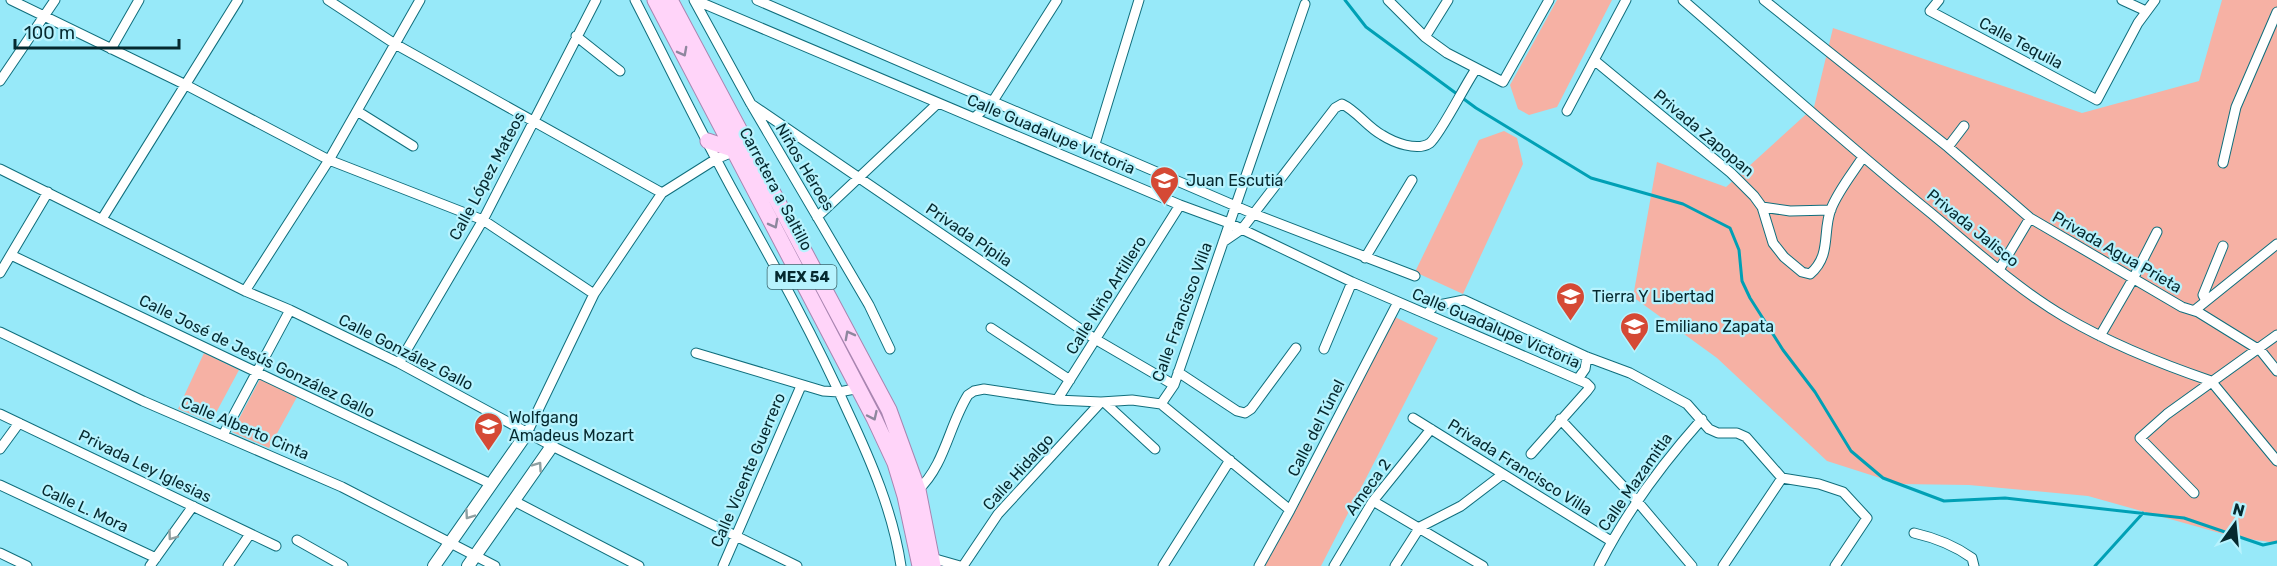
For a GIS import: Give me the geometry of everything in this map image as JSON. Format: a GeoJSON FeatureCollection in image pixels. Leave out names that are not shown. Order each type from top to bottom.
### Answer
{"type":"FeatureCollection","features":[{"type":"Feature","properties":{"kind":"main road","name":"Carretera a Saltillo"},"geometry":{"type":"LineString","coordinates":[[655,0],[860,388],[895,463],[907,506],[928,563]]}},
{"type":"Feature","properties":{"kind":"main road","name":"Carretera a Saltillo"},"geometry":{"type":"LineString","coordinates":[[670,0],[889,410],[918,490],[928,563]]}},
{"type":"Feature","properties":{"kind":"main road"},"geometry":{"type":"LineString","coordinates":[[708,141],[735,150]]}},
{"type":"Feature","properties":{"kind":"street"},"geometry":{"type":"LineString","coordinates":[[11,0],[186,85],[329,160],[483,220],[594,294]]}},
{"type":"Feature","properties":{"kind":"street"},"geometry":{"type":"LineString","coordinates":[[0,81],[55,0]]}},
{"type":"Feature","properties":{"kind":"street"},"geometry":{"type":"LineString","coordinates":[[111,49],[139,0]]}},
{"type":"Feature","properties":{"kind":"street"},"geometry":{"type":"LineString","coordinates":[[102,219],[238,0]]}},
{"type":"Feature","properties":{"kind":"street"},"geometry":{"type":"LineString","coordinates":[[328,0],[395,44],[662,193]]}},
{"type":"Feature","properties":{"kind":"street"},"geometry":{"type":"LineString","coordinates":[[245,291],[329,160],[420,0]]}},
{"type":"Feature","properties":{"kind":"street","name":"Calle López Mateos"},"geometry":{"type":"LineString","coordinates":[[399,363],[483,220],[596,0]]}},
{"type":"Feature","properties":{"kind":"street"},"geometry":{"type":"LineString","coordinates":[[635,0],[716,159],[784,282],[839,392],[872,465],[896,536],[901,566]]}},
{"type":"Feature","properties":{"kind":"street","name":"Calle Guadalupe Victoria"},"geometry":{"type":"LineString","coordinates":[[695,0],[1180,205],[1242,229],[1352,282],[1578,379],[1590,387],[1560,420]]}},
{"type":"Feature","properties":{"kind":"street","name":"Niños Héroes"},"geometry":{"type":"LineString","coordinates":[[695,0],[751,104],[869,305],[890,349]]}},
{"type":"Feature","properties":{"kind":"street","name":"Calle Guadalupe Victoria"},"geometry":{"type":"LineString","coordinates":[[757,0],[1254,214],[1415,276]]}},
{"type":"Feature","properties":{"kind":"street"},"geometry":{"type":"LineString","coordinates":[[975,117],[993,101],[1057,0]]}},
{"type":"Feature","properties":{"kind":"street"},"geometry":{"type":"LineString","coordinates":[[1095,144],[1139,0]]}},
{"type":"Feature","properties":{"kind":"street"},"geometry":{"type":"LineString","coordinates":[[1388,0],[1425,37],[1447,53],[1503,82],[1549,0]]}},
{"type":"Feature","properties":{"kind":"street"},"geometry":{"type":"LineString","coordinates":[[1425,37],[1448,0]]}},
{"type":"Feature","properties":{"kind":"street"},"geometry":{"type":"LineString","coordinates":[[1568,111],[1626,0]]}},
{"type":"Feature","properties":{"kind":"street","name":"Privada Jalisco"},"geometry":{"type":"LineString","coordinates":[[1683,0],[1863,157],[1999,270],[2064,316],[2100,336],[2144,356],[2211,381]]}},
{"type":"Feature","properties":{"kind":"street","name":"Privada Agua Prieta"},"geometry":{"type":"LineString","coordinates":[[1764,0],[1948,147],[2030,218],[2182,307],[2194,310],[2258,349],[2277,370]]}},
{"type":"Feature","properties":{"kind":"street","name":"Calle Tequila"},"geometry":{"type":"LineString","coordinates":[[1939,0],[1930,11],[2097,100],[2146,11]]}},
{"type":"Feature","properties":{"kind":"street"},"geometry":{"type":"LineString","coordinates":[[2122,0],[2146,11],[2155,0]]}},
{"type":"Feature","properties":{"kind":"street"},"geometry":{"type":"LineString","coordinates":[[1223,242],[1305,4]]}},
{"type":"Feature","properties":{"kind":"street"},"geometry":{"type":"LineString","coordinates":[[2223,163],[2236,107],[2277,12]]}},
{"type":"Feature","properties":{"kind":"street"},"geometry":{"type":"LineString","coordinates":[[576,36],[620,71]]}},
{"type":"Feature","properties":{"kind":"street","name":"Privada Zapopan"},"geometry":{"type":"LineString","coordinates":[[1594,60],[1731,173],[1754,196],[1762,207],[1773,243],[1784,257],[1802,272],[1810,274],[1820,265],[1826,246],[1831,210],[1863,157]]}},
{"type":"Feature","properties":{"kind":"street","name":"Calle Francisco Villa"},"geometry":{"type":"LineString","coordinates":[[1161,404],[1174,385],[1223,242],[1242,229],[1335,108],[1342,104],[1380,135],[1407,145],[1420,146],[1430,143],[1476,69]]}},
{"type":"Feature","properties":{"kind":"street"},"geometry":{"type":"LineString","coordinates":[[817,217],[938,103]]}},
{"type":"Feature","properties":{"kind":"street","name":"Privada Pípila"},"geometry":{"type":"LineString","coordinates":[[751,104],[1095,339],[1174,385]]}},
{"type":"Feature","properties":{"kind":"street"},"geometry":{"type":"LineString","coordinates":[[357,111],[413,146]]}},
{"type":"Feature","properties":{"kind":"street"},"geometry":{"type":"LineString","coordinates":[[1948,147],[1964,126]]}},
{"type":"Feature","properties":{"kind":"street"},"geometry":{"type":"LineString","coordinates":[[434,566],[527,433],[594,294],[662,193],[716,159],[735,150]]}},
{"type":"Feature","properties":{"kind":"street","name":"Calle González Gallo"},"geometry":{"type":"LineString","coordinates":[[0,169],[245,291],[290,310],[399,363],[552,446],[797,566]]}},
{"type":"Feature","properties":{"kind":"street"},"geometry":{"type":"LineString","coordinates":[[1365,258],[1412,180]]}},
{"type":"Feature","properties":{"kind":"street"},"geometry":{"type":"LineString","coordinates":[[0,273],[48,192]]}},
{"type":"Feature","properties":{"kind":"street","name":"Calle Niño Artillero"},"geometry":{"type":"LineString","coordinates":[[1057,400],[1180,205]]}},
{"type":"Feature","properties":{"kind":"street"},"geometry":{"type":"LineString","coordinates":[[1762,207],[1790,211],[1831,210]]}},
{"type":"Feature","properties":{"kind":"street"},"geometry":{"type":"LineString","coordinates":[[1999,270],[2030,218]]}},
{"type":"Feature","properties":{"kind":"street"},"geometry":{"type":"LineString","coordinates":[[2100,336],[2157,232]]}},
{"type":"Feature","properties":{"kind":"street"},"geometry":{"type":"LineString","coordinates":[[2194,310],[2277,244]]}},
{"type":"Feature","properties":{"kind":"street"},"geometry":{"type":"LineString","coordinates":[[2206,301],[2203,295],[2223,246]]}},
{"type":"Feature","properties":{"kind":"street","name":"Calle José de Jesús González Gallo"},"geometry":{"type":"LineString","coordinates":[[11,255],[491,484]]}},
{"type":"Feature","properties":{"kind":"street"},"geometry":{"type":"LineString","coordinates":[[1324,349],[1352,282]]}},
{"type":"Feature","properties":{"kind":"street"},"geometry":{"type":"LineString","coordinates":[[1426,314],[1434,306],[1464,300],[1587,357],[1661,388],[1687,404],[1709,429],[1718,433],[1737,433],[1746,437],[1782,478],[1819,484],[1843,492],[1867,518],[1835,566]]}},
{"type":"Feature","properties":{"kind":"street","name":"Calle del Túnel"},"geometry":{"type":"LineString","coordinates":[[1259,566],[1398,302]]}},
{"type":"Feature","properties":{"kind":"street"},"geometry":{"type":"LineString","coordinates":[[223,435],[290,310]]}},
{"type":"Feature","properties":{"kind":"street"},"geometry":{"type":"LineString","coordinates":[[991,328],[1070,380]]}},
{"type":"Feature","properties":{"kind":"street","name":"Calle Alberto Cinta"},"geometry":{"type":"LineString","coordinates":[[0,332],[143,401],[342,487],[450,543],[472,561],[495,566]]}},
{"type":"Feature","properties":{"kind":"street"},"geometry":{"type":"LineString","coordinates":[[2194,493],[2140,438],[2167,414],[2277,334]]}},
{"type":"Feature","properties":{"kind":"street"},"geometry":{"type":"LineString","coordinates":[[1178,372],[1237,411],[1245,413],[1251,409],[1296,348]]}},
{"type":"Feature","properties":{"kind":"street"},"geometry":{"type":"LineString","coordinates":[[696,353],[823,391],[839,392],[860,388]]}},
{"type":"Feature","properties":{"kind":"street"},"geometry":{"type":"LineString","coordinates":[[1578,379],[1585,369],[1587,357]]}},
{"type":"Feature","properties":{"kind":"street"},"geometry":{"type":"LineString","coordinates":[[2211,381],[2277,461]]}},
{"type":"Feature","properties":{"kind":"street","name":"Calle Vicente Guerrero"},"geometry":{"type":"LineString","coordinates":[[723,566],[801,386]]}},
{"type":"Feature","properties":{"kind":"street"},"geometry":{"type":"LineString","coordinates":[[918,490],[929,480],[936,467],[965,399],[970,392],[984,388],[1057,400],[1102,402],[1132,400],[1161,404],[1290,510]]}},
{"type":"Feature","properties":{"kind":"street"},"geometry":{"type":"LineString","coordinates":[[1102,402],[1155,449]]}},
{"type":"Feature","properties":{"kind":"street","name":"Calle Hidalgo"},"geometry":{"type":"LineString","coordinates":[[961,566],[998,514],[1102,402]]}},
{"type":"Feature","properties":{"kind":"street","name":"Privada Ley Iglesias"},"geometry":{"type":"LineString","coordinates":[[0,414],[276,546]]}},
{"type":"Feature","properties":{"kind":"street","name":"Privada Francisco Villa"},"geometry":{"type":"LineString","coordinates":[[1413,418],[1611,541]]}},
{"type":"Feature","properties":{"kind":"street","name":"Calle Mazamitla"},"geometry":{"type":"LineString","coordinates":[[1599,566],[1611,541],[1637,501],[1702,419]]}},
{"type":"Feature","properties":{"kind":"street"},"geometry":{"type":"LineString","coordinates":[[1531,454],[1560,420],[1637,501],[1692,566]]}},
{"type":"Feature","properties":{"kind":"street"},"geometry":{"type":"LineString","coordinates":[[0,450],[19,423]]}},
{"type":"Feature","properties":{"kind":"street","name":"Ameca 2"},"geometry":{"type":"LineString","coordinates":[[1334,566],[1373,501],[1431,429]]}},
{"type":"Feature","properties":{"kind":"street"},"geometry":{"type":"LineString","coordinates":[[472,561],[552,446]]}},
{"type":"Feature","properties":{"kind":"street"},"geometry":{"type":"LineString","coordinates":[[1163,566],[1230,460]]}},
{"type":"Feature","properties":{"kind":"street"},"geometry":{"type":"LineString","coordinates":[[1395,566],[1420,527],[1461,506],[1503,474]]}},
{"type":"Feature","properties":{"kind":"street"},"geometry":{"type":"LineString","coordinates":[[1723,566],[1782,478]]}},
{"type":"Feature","properties":{"kind":"street","name":"Calle L. Mora"},"geometry":{"type":"LineString","coordinates":[[0,485],[153,562]]}},
{"type":"Feature","properties":{"kind":"street"},"geometry":{"type":"LineString","coordinates":[[514,501],[639,566]]}},
{"type":"Feature","properties":{"kind":"street"},"geometry":{"type":"LineString","coordinates":[[1373,501],[1484,566]]}},
{"type":"Feature","properties":{"kind":"street"},"geometry":{"type":"LineString","coordinates":[[153,562],[194,506]]}},
{"type":"Feature","properties":{"kind":"street"},"geometry":{"type":"LineString","coordinates":[[1914,533],[1934,537],[1951,545],[1972,558],[1974,566]]}},
{"type":"Feature","properties":{"kind":"street"},"geometry":{"type":"LineString","coordinates":[[228,566],[250,534]]}},
{"type":"Feature","properties":{"kind":"street"},"geometry":{"type":"LineString","coordinates":[[297,540],[343,566]]}},
{"type":"Feature","properties":{"kind":"street"},"geometry":{"type":"LineString","coordinates":[[0,553],[27,566]]}},
{"type":"Feature","properties":{"kind":"street"},"geometry":{"type":"LineString","coordinates":[[928,563],[961,566]]}},
{"type":"Feature","properties":{"kind":"shaded area"},"geometry":{"type":"Polygon","coordinates":[[[1557,0],[1612,0],[1557,107],[1529,115],[1518,109],[1510,85],[1557,0]]]}},
{"type":"Feature","properties":{"kind":"shaded area"},"geometry":{"type":"Polygon","coordinates":[[[2222,0],[2277,0],[2277,543],[2234,537],[2088,496],[1969,485],[1899,484],[1827,461],[1717,358],[1633,297],[1657,162],[1726,187],[1814,107],[1833,28],[2082,113],[2199,81],[2222,0]]]}},
{"type":"Feature","properties":{"kind":"shaded area"},"geometry":{"type":"Polygon","coordinates":[[[1504,131],[1517,138],[1523,164],[1463,294],[1415,272],[1479,140],[1504,131]]]}},
{"type":"Feature","properties":{"kind":"shaded area"},"geometry":{"type":"Polygon","coordinates":[[[1395,317],[1438,338],[1321,566],[1265,566],[1395,317]]]}},
{"type":"Feature","properties":{"kind":"shaded area"},"geometry":{"type":"Polygon","coordinates":[[[204,353],[239,370],[211,422],[178,409],[204,353]]]}},
{"type":"Feature","properties":{"kind":"shaded area"},"geometry":{"type":"Polygon","coordinates":[[[260,379],[297,397],[269,448],[232,432],[260,379]]]}},
{"type":"Feature","properties":{"kind":"waterway"},"geometry":{"type":"LineString","coordinates":[[1345,0],[1366,27],[1476,108],[1591,178],[1683,204],[1730,228],[1739,250],[1742,281],[1750,298],[1783,350],[1815,392],[1851,451],[1883,478],[1944,501],[2005,498],[2184,518],[2263,545],[2277,542]]}},
{"type":"Feature","properties":{"kind":"waterway"},"geometry":{"type":"LineString","coordinates":[[2095,566],[2143,513]]}},
{"type":"Feature","properties":{"kind":"place","name":"Juan Escutia"},"geometry":{"type":"Point","coordinates":[1165,206]}},
{"type":"Feature","properties":{"kind":"place","name":"Tierra Y Libertad"},"geometry":{"type":"Point","coordinates":[1571,322]}},
{"type":"Feature","properties":{"kind":"place","name":"Emiliano Zapata"},"geometry":{"type":"Point","coordinates":[1634,352]}},
{"type":"Feature","properties":{"kind":"place","name":"Wolfgang Amadeus Mozart"},"geometry":{"type":"Point","coordinates":[488,452]}}]}
